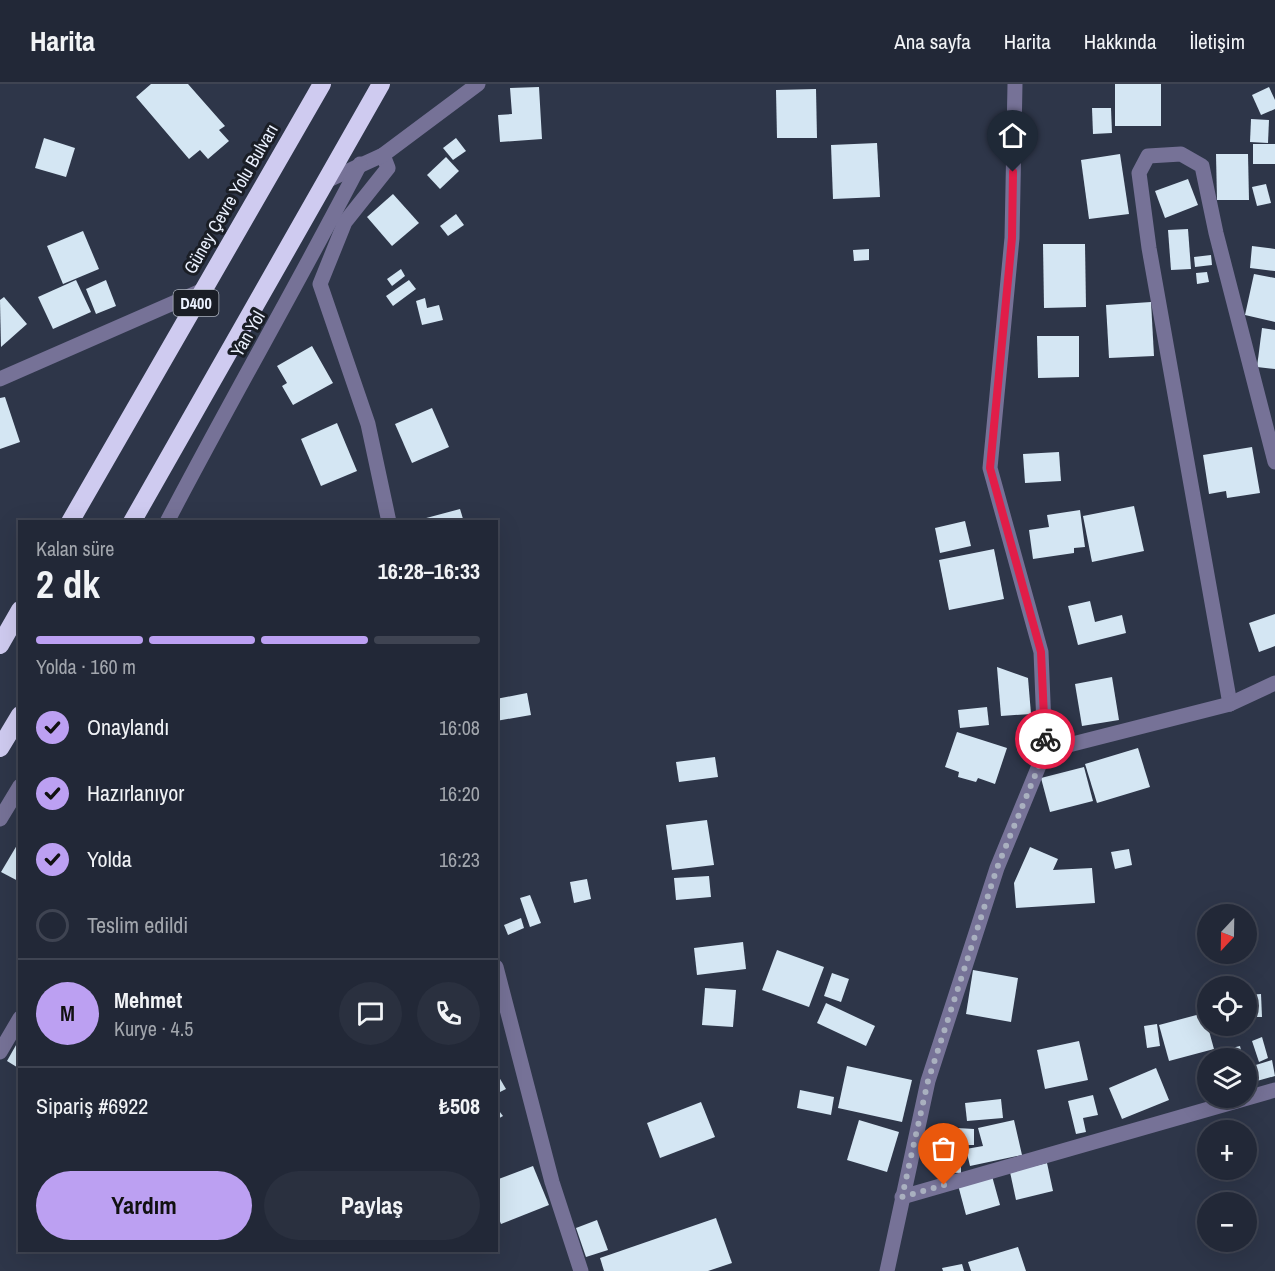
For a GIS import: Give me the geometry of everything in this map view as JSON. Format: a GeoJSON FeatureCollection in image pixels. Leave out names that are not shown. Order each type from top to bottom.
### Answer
{"type":"FeatureCollection","features":[{"type":"Feature","properties":{"kind":"highway","name":"Güney Çevre Yolu Bulvarı"},"geometry":{"type":"LineString","coordinates":[[71,520],[322,84]]}},
{"type":"Feature","properties":{"kind":"highway","name":"D400"},"geometry":{"type":"LineString","coordinates":[[133,520],[381,84]]}},
{"type":"Feature","properties":{"kind":"highway"},"geometry":{"type":"LineString","coordinates":[[0,645],[18,614]]}},
{"type":"Feature","properties":{"kind":"highway"},"geometry":{"type":"LineString","coordinates":[[0,748],[18,718]]}},
{"type":"Feature","properties":{"kind":"street"},"geometry":{"type":"LineString","coordinates":[[324,182],[383,155],[478,84]]}},
{"type":"Feature","properties":{"kind":"street"},"geometry":{"type":"LineString","coordinates":[[887,1271],[928,1081],[997,868],[1045,751],[1041,652],[990,468],[1012,238],[1015,84]]}},
{"type":"Feature","properties":{"kind":"street"},"geometry":{"type":"LineString","coordinates":[[1230,704],[1149,248],[1139,173],[1149,156],[1181,154],[1202,166],[1216,233],[1271,434],[1275,462]]}},
{"type":"Feature","properties":{"kind":"street"},"geometry":{"type":"LineString","coordinates":[[383,155],[388,168],[345,222],[320,284],[368,424],[389,520]]}},
{"type":"Feature","properties":{"kind":"street","name":"Yan Yol"},"geometry":{"type":"LineString","coordinates":[[168,520],[214,431],[294,292],[360,164]]}},
{"type":"Feature","properties":{"kind":"street"},"geometry":{"type":"LineString","coordinates":[[0,379],[203,290]]}},
{"type":"Feature","properties":{"kind":"street"},"geometry":{"type":"LineString","coordinates":[[1045,751],[1230,704],[1275,683]]}},
{"type":"Feature","properties":{"kind":"street"},"geometry":{"type":"LineString","coordinates":[[0,819],[18,789]]}},
{"type":"Feature","properties":{"kind":"street"},"geometry":{"type":"LineString","coordinates":[[498,975],[552,1182],[581,1271]]}},
{"type":"Feature","properties":{"kind":"street"},"geometry":{"type":"LineString","coordinates":[[0,1052],[18,1021]]}},
{"type":"Feature","properties":{"kind":"street"},"geometry":{"type":"LineString","coordinates":[[902,1197],[1275,1090]]}},
{"type":"Feature","properties":{"kind":"building"},"geometry":{"type":"Polygon","coordinates":[[[151,84],[188,84],[225,126],[219,130],[229,141],[208,159],[200,150],[189,159],[136,97],[151,84]]]}},
{"type":"Feature","properties":{"kind":"building"},"geometry":{"type":"Polygon","coordinates":[[[1115,84],[1161,84],[1161,126],[1115,126],[1115,84]]]}},
{"type":"Feature","properties":{"kind":"building"},"geometry":{"type":"Polygon","coordinates":[[[539,87],[542,139],[500,142],[498,115],[512,114],[510,88],[539,87]]]}},
{"type":"Feature","properties":{"kind":"building"},"geometry":{"type":"Polygon","coordinates":[[[1269,87],[1275,100],[1275,109],[1261,115],[1252,95],[1269,87]]]}},
{"type":"Feature","properties":{"kind":"building"},"geometry":{"type":"Polygon","coordinates":[[[816,89],[817,138],[777,138],[776,90],[816,89]]]}},
{"type":"Feature","properties":{"kind":"building"},"geometry":{"type":"Polygon","coordinates":[[[1092,108],[1111,108],[1112,133],[1093,134],[1092,108]]]}},
{"type":"Feature","properties":{"kind":"building"},"geometry":{"type":"Polygon","coordinates":[[[1251,119],[1269,120],[1268,143],[1250,142],[1251,119]]]}},
{"type":"Feature","properties":{"kind":"building"},"geometry":{"type":"Polygon","coordinates":[[[44,138],[75,148],[66,177],[35,168],[44,138]]]}},
{"type":"Feature","properties":{"kind":"building"},"geometry":{"type":"Polygon","coordinates":[[[456,138],[466,151],[453,160],[443,148],[456,138]]]}},
{"type":"Feature","properties":{"kind":"building"},"geometry":{"type":"Polygon","coordinates":[[[877,143],[880,197],[833,199],[831,145],[877,143]]]}},
{"type":"Feature","properties":{"kind":"building"},"geometry":{"type":"Polygon","coordinates":[[[1253,144],[1275,144],[1275,164],[1253,164],[1253,144]]]}},
{"type":"Feature","properties":{"kind":"building"},"geometry":{"type":"Polygon","coordinates":[[[1120,154],[1129,214],[1089,219],[1081,160],[1120,154]]]}},
{"type":"Feature","properties":{"kind":"building"},"geometry":{"type":"Polygon","coordinates":[[[1216,154],[1248,154],[1249,200],[1217,200],[1216,154]]]}},
{"type":"Feature","properties":{"kind":"building"},"geometry":{"type":"Polygon","coordinates":[[[446,157],[459,171],[440,189],[427,175],[446,157]]]}},
{"type":"Feature","properties":{"kind":"building"},"geometry":{"type":"Polygon","coordinates":[[[1188,179],[1198,205],[1165,218],[1155,191],[1188,179]]]}},
{"type":"Feature","properties":{"kind":"building"},"geometry":{"type":"Polygon","coordinates":[[[1266,184],[1271,203],[1257,206],[1252,187],[1266,184]]]}},
{"type":"Feature","properties":{"kind":"building"},"geometry":{"type":"Polygon","coordinates":[[[393,194],[419,223],[392,246],[367,217],[393,194]]]}},
{"type":"Feature","properties":{"kind":"building"},"geometry":{"type":"Polygon","coordinates":[[[456,214],[464,225],[448,236],[440,226],[456,214]]]}},
{"type":"Feature","properties":{"kind":"building"},"geometry":{"type":"Polygon","coordinates":[[[1188,229],[1191,269],[1171,270],[1168,230],[1188,229]]]}},
{"type":"Feature","properties":{"kind":"building"},"geometry":{"type":"Polygon","coordinates":[[[83,231],[99,269],[63,284],[47,246],[83,231]]]}},
{"type":"Feature","properties":{"kind":"building"},"geometry":{"type":"Polygon","coordinates":[[[1043,244],[1085,244],[1086,307],[1044,308],[1043,244]]]}},
{"type":"Feature","properties":{"kind":"building"},"geometry":{"type":"Polygon","coordinates":[[[1252,246],[1275,249],[1275,271],[1250,268],[1252,246]]]}},
{"type":"Feature","properties":{"kind":"building"},"geometry":{"type":"Polygon","coordinates":[[[869,249],[869,260],[854,261],[853,250],[869,249]]]}},
{"type":"Feature","properties":{"kind":"building"},"geometry":{"type":"Polygon","coordinates":[[[1211,255],[1212,265],[1195,267],[1194,257],[1211,255]]]}},
{"type":"Feature","properties":{"kind":"building"},"geometry":{"type":"Polygon","coordinates":[[[401,269],[405,276],[392,286],[387,279],[401,269]]]}},
{"type":"Feature","properties":{"kind":"building"},"geometry":{"type":"Polygon","coordinates":[[[1207,272],[1209,282],[1197,284],[1196,273],[1207,272]]]}},
{"type":"Feature","properties":{"kind":"building"},"geometry":{"type":"Polygon","coordinates":[[[1254,274],[1275,278],[1275,322],[1245,315],[1254,274]]]}},
{"type":"Feature","properties":{"kind":"building"},"geometry":{"type":"Polygon","coordinates":[[[76,280],[91,312],[53,329],[38,297],[76,280]]]}},
{"type":"Feature","properties":{"kind":"building"},"geometry":{"type":"Polygon","coordinates":[[[106,280],[116,306],[96,314],[86,289],[106,280]]]}},
{"type":"Feature","properties":{"kind":"building"},"geometry":{"type":"Polygon","coordinates":[[[409,280],[416,289],[393,306],[386,296],[409,280]]]}},
{"type":"Feature","properties":{"kind":"building"},"geometry":{"type":"Polygon","coordinates":[[[4,297],[27,324],[1,347],[0,300],[4,297]]]}},
{"type":"Feature","properties":{"kind":"building"},"geometry":{"type":"Polygon","coordinates":[[[425,298],[427,308],[439,305],[443,320],[422,325],[416,301],[425,298]]]}},
{"type":"Feature","properties":{"kind":"building"},"geometry":{"type":"Polygon","coordinates":[[[1151,302],[1154,356],[1109,358],[1106,305],[1151,302]]]}},
{"type":"Feature","properties":{"kind":"building"},"geometry":{"type":"Polygon","coordinates":[[[1262,328],[1275,330],[1275,369],[1257,367],[1262,328]]]}},
{"type":"Feature","properties":{"kind":"building"},"geometry":{"type":"Polygon","coordinates":[[[1037,336],[1079,336],[1079,377],[1038,378],[1037,336]]]}},
{"type":"Feature","properties":{"kind":"building"},"geometry":{"type":"Polygon","coordinates":[[[312,346],[333,383],[293,405],[282,386],[287,383],[277,366],[312,346]]]}},
{"type":"Feature","properties":{"kind":"building"},"geometry":{"type":"Polygon","coordinates":[[[5,397],[20,442],[0,449],[0,398],[5,397]]]}},
{"type":"Feature","properties":{"kind":"building"},"geometry":{"type":"Polygon","coordinates":[[[432,408],[449,447],[412,463],[395,424],[432,408]]]}},
{"type":"Feature","properties":{"kind":"building"},"geometry":{"type":"Polygon","coordinates":[[[337,423],[357,471],[321,486],[301,439],[337,423]]]}},
{"type":"Feature","properties":{"kind":"building"},"geometry":{"type":"Polygon","coordinates":[[[1252,447],[1260,493],[1227,498],[1226,491],[1209,494],[1203,455],[1252,447]]]}},
{"type":"Feature","properties":{"kind":"building"},"geometry":{"type":"Polygon","coordinates":[[[1059,452],[1061,481],[1025,483],[1023,454],[1059,452]]]}},
{"type":"Feature","properties":{"kind":"building"},"geometry":{"type":"Polygon","coordinates":[[[1134,506],[1144,551],[1092,562],[1083,516],[1134,506]]]}},
{"type":"Feature","properties":{"kind":"building"},"geometry":{"type":"Polygon","coordinates":[[[460,509],[463,520],[419,520],[460,509]]]}},
{"type":"Feature","properties":{"kind":"building"},"geometry":{"type":"Polygon","coordinates":[[[1080,510],[1085,547],[1074,548],[1074,553],[1033,559],[1029,530],[1049,527],[1047,515],[1080,510]]]}},
{"type":"Feature","properties":{"kind":"building"},"geometry":{"type":"Polygon","coordinates":[[[965,521],[971,546],[940,553],[935,528],[965,521]]]}},
{"type":"Feature","properties":{"kind":"building"},"geometry":{"type":"Polygon","coordinates":[[[994,549],[1004,599],[949,610],[939,560],[994,549]]]}},
{"type":"Feature","properties":{"kind":"building"},"geometry":{"type":"Polygon","coordinates":[[[1090,601],[1095,622],[1122,615],[1126,633],[1078,645],[1068,606],[1090,601]]]}},
{"type":"Feature","properties":{"kind":"building"},"geometry":{"type":"Polygon","coordinates":[[[1275,614],[1275,646],[1259,652],[1249,623],[1275,614]]]}},
{"type":"Feature","properties":{"kind":"building"},"geometry":{"type":"Polygon","coordinates":[[[997,667],[1028,678],[1031,714],[1001,716],[997,667]]]}},
{"type":"Feature","properties":{"kind":"building"},"geometry":{"type":"Polygon","coordinates":[[[1112,677],[1119,720],[1082,726],[1075,684],[1112,677]]]}},
{"type":"Feature","properties":{"kind":"building"},"geometry":{"type":"Polygon","coordinates":[[[527,693],[531,715],[498,721],[498,699],[527,693]]]}},
{"type":"Feature","properties":{"kind":"building"},"geometry":{"type":"Polygon","coordinates":[[[987,707],[989,725],[960,728],[958,710],[987,707]]]}},
{"type":"Feature","properties":{"kind":"building"},"geometry":{"type":"Polygon","coordinates":[[[957,732],[1007,748],[995,784],[978,778],[976,782],[958,777],[959,772],[945,767],[957,732]]]}},
{"type":"Feature","properties":{"kind":"building"},"geometry":{"type":"Polygon","coordinates":[[[1138,748],[1150,787],[1097,803],[1085,764],[1138,748]]]}},
{"type":"Feature","properties":{"kind":"building"},"geometry":{"type":"Polygon","coordinates":[[[715,757],[718,777],[679,782],[676,762],[715,757]]]}},
{"type":"Feature","properties":{"kind":"building"},"geometry":{"type":"Polygon","coordinates":[[[1084,767],[1093,801],[1050,812],[1041,778],[1084,767]]]}},
{"type":"Feature","properties":{"kind":"building"},"geometry":{"type":"Polygon","coordinates":[[[707,820],[714,865],[672,870],[666,825],[707,820]]]}},
{"type":"Feature","properties":{"kind":"building"},"geometry":{"type":"Polygon","coordinates":[[[18,843],[18,881],[1,872],[18,843]]]}},
{"type":"Feature","properties":{"kind":"building"},"geometry":{"type":"Polygon","coordinates":[[[1030,847],[1058,859],[1053,870],[1092,868],[1095,903],[1016,908],[1014,883],[1030,847]]]}},
{"type":"Feature","properties":{"kind":"building"},"geometry":{"type":"Polygon","coordinates":[[[1129,849],[1132,865],[1115,869],[1111,852],[1129,849]]]}},
{"type":"Feature","properties":{"kind":"building"},"geometry":{"type":"Polygon","coordinates":[[[709,876],[711,897],[676,900],[674,878],[709,876]]]}},
{"type":"Feature","properties":{"kind":"building"},"geometry":{"type":"Polygon","coordinates":[[[587,879],[591,899],[574,903],[570,882],[587,879]]]}},
{"type":"Feature","properties":{"kind":"building"},"geometry":{"type":"Polygon","coordinates":[[[530,895],[541,923],[530,927],[520,898],[530,895]]]}},
{"type":"Feature","properties":{"kind":"building"},"geometry":{"type":"Polygon","coordinates":[[[521,918],[524,928],[508,935],[504,925],[521,918]]]}},
{"type":"Feature","properties":{"kind":"building"},"geometry":{"type":"Polygon","coordinates":[[[743,942],[746,969],[697,975],[694,948],[743,942]]]}},
{"type":"Feature","properties":{"kind":"building"},"geometry":{"type":"Polygon","coordinates":[[[777,950],[824,967],[809,1007],[762,990],[777,950]]]}},
{"type":"Feature","properties":{"kind":"building"},"geometry":{"type":"Polygon","coordinates":[[[973,970],[1018,978],[1011,1022],[966,1014],[973,970]]]}},
{"type":"Feature","properties":{"kind":"building"},"geometry":{"type":"Polygon","coordinates":[[[832,973],[849,979],[841,1002],[824,996],[832,973]]]}},
{"type":"Feature","properties":{"kind":"building"},"geometry":{"type":"Polygon","coordinates":[[[705,988],[736,990],[733,1027],[702,1025],[705,988]]]}},
{"type":"Feature","properties":{"kind":"building"},"geometry":{"type":"Polygon","coordinates":[[[1257,994],[1261,994],[1262,1017],[1257,1017],[1257,994]]]}},
{"type":"Feature","properties":{"kind":"building"},"geometry":{"type":"Polygon","coordinates":[[[826,1003],[875,1026],[866,1046],[817,1023],[826,1003]]]}},
{"type":"Feature","properties":{"kind":"building"},"geometry":{"type":"Polygon","coordinates":[[[1197,1015],[1197,1036],[1210,1036],[1214,1048],[1197,1048],[1197,1054],[1169,1061],[1159,1025],[1197,1015]]]}},
{"type":"Feature","properties":{"kind":"building"},"geometry":{"type":"Polygon","coordinates":[[[1157,1024],[1160,1046],[1147,1048],[1144,1026],[1157,1024]]]}},
{"type":"Feature","properties":{"kind":"building"},"geometry":{"type":"Polygon","coordinates":[[[1262,1037],[1268,1058],[1259,1062],[1257,1048],[1254,1048],[1252,1041],[1262,1037]]]}},
{"type":"Feature","properties":{"kind":"building"},"geometry":{"type":"Polygon","coordinates":[[[1079,1041],[1088,1080],[1045,1089],[1037,1050],[1079,1041]]]}},
{"type":"Feature","properties":{"kind":"building"},"geometry":{"type":"Polygon","coordinates":[[[18,1042],[18,1068],[7,1061],[18,1042]]]}},
{"type":"Feature","properties":{"kind":"building"},"geometry":{"type":"Polygon","coordinates":[[[1272,1060],[1275,1076],[1257,1081],[1257,1065],[1272,1060]]]}},
{"type":"Feature","properties":{"kind":"building"},"geometry":{"type":"Polygon","coordinates":[[[847,1066],[912,1080],[902,1122],[838,1108],[847,1066]]]}},
{"type":"Feature","properties":{"kind":"building"},"geometry":{"type":"Polygon","coordinates":[[[1156,1068],[1169,1100],[1122,1119],[1109,1088],[1156,1068]]]}},
{"type":"Feature","properties":{"kind":"building"},"geometry":{"type":"Polygon","coordinates":[[[498,1075],[506,1089],[498,1093],[498,1075]]]}},
{"type":"Feature","properties":{"kind":"building"},"geometry":{"type":"Polygon","coordinates":[[[800,1090],[834,1097],[831,1115],[797,1108],[800,1090]]]}},
{"type":"Feature","properties":{"kind":"building"},"geometry":{"type":"Polygon","coordinates":[[[1093,1095],[1098,1115],[1083,1118],[1086,1132],[1076,1134],[1068,1101],[1093,1095]]]}},
{"type":"Feature","properties":{"kind":"building"},"geometry":{"type":"Polygon","coordinates":[[[1001,1099],[1003,1118],[967,1121],[965,1103],[1001,1099]]]}},
{"type":"Feature","properties":{"kind":"building"},"geometry":{"type":"Polygon","coordinates":[[[701,1102],[715,1137],[660,1158],[647,1123],[701,1102]]]}},
{"type":"Feature","properties":{"kind":"building"},"geometry":{"type":"Polygon","coordinates":[[[498,1110],[503,1116],[498,1119],[498,1110]]]}},
{"type":"Feature","properties":{"kind":"building"},"geometry":{"type":"Polygon","coordinates":[[[859,1120],[899,1132],[887,1172],[847,1160],[859,1120]]]}},
{"type":"Feature","properties":{"kind":"building"},"geometry":{"type":"Polygon","coordinates":[[[1014,1120],[1022,1155],[970,1166],[966,1149],[983,1146],[978,1128],[1014,1120]]]}},
{"type":"Feature","properties":{"kind":"building"},"geometry":{"type":"Polygon","coordinates":[[[940,1127],[974,1129],[974,1145],[963,1145],[963,1149],[938,1148],[940,1127]]]}},
{"type":"Feature","properties":{"kind":"building"},"geometry":{"type":"Polygon","coordinates":[[[941,1158],[961,1158],[961,1173],[941,1172],[941,1158]]]}},
{"type":"Feature","properties":{"kind":"building"},"geometry":{"type":"Polygon","coordinates":[[[1047,1163],[1053,1191],[1016,1200],[1010,1172],[1047,1163]]]}},
{"type":"Feature","properties":{"kind":"building"},"geometry":{"type":"Polygon","coordinates":[[[533,1166],[549,1205],[501,1224],[498,1217],[498,1179],[533,1166]]]}},
{"type":"Feature","properties":{"kind":"building"},"geometry":{"type":"Polygon","coordinates":[[[992,1176],[1000,1205],[966,1215],[958,1185],[992,1176]]]}},
{"type":"Feature","properties":{"kind":"building"},"geometry":{"type":"Polygon","coordinates":[[[716,1218],[732,1263],[708,1271],[604,1271],[600,1258],[716,1218]]]}},
{"type":"Feature","properties":{"kind":"building"},"geometry":{"type":"Polygon","coordinates":[[[597,1220],[608,1250],[586,1257],[576,1228],[597,1220]]]}},
{"type":"Feature","properties":{"kind":"building"},"geometry":{"type":"Polygon","coordinates":[[[1018,1247],[1026,1271],[971,1271],[968,1262],[1018,1247]]]}},
{"type":"Feature","properties":{"kind":"building"},"geometry":{"type":"Polygon","coordinates":[[[962,1264],[964,1271],[943,1271],[942,1268],[962,1264]]]}},
{"type":"Feature","properties":{"kind":"way so far"},"geometry":{"type":"LineString","coordinates":[[944,1185],[902,1197],[928,1081],[997,868],[1045,751],[1045,739]]}},
{"type":"Feature","properties":{"kind":"route"},"geometry":{"type":"LineString","coordinates":[[1013,172],[1012,238],[990,468],[1041,652],[1045,739]]}}]}
